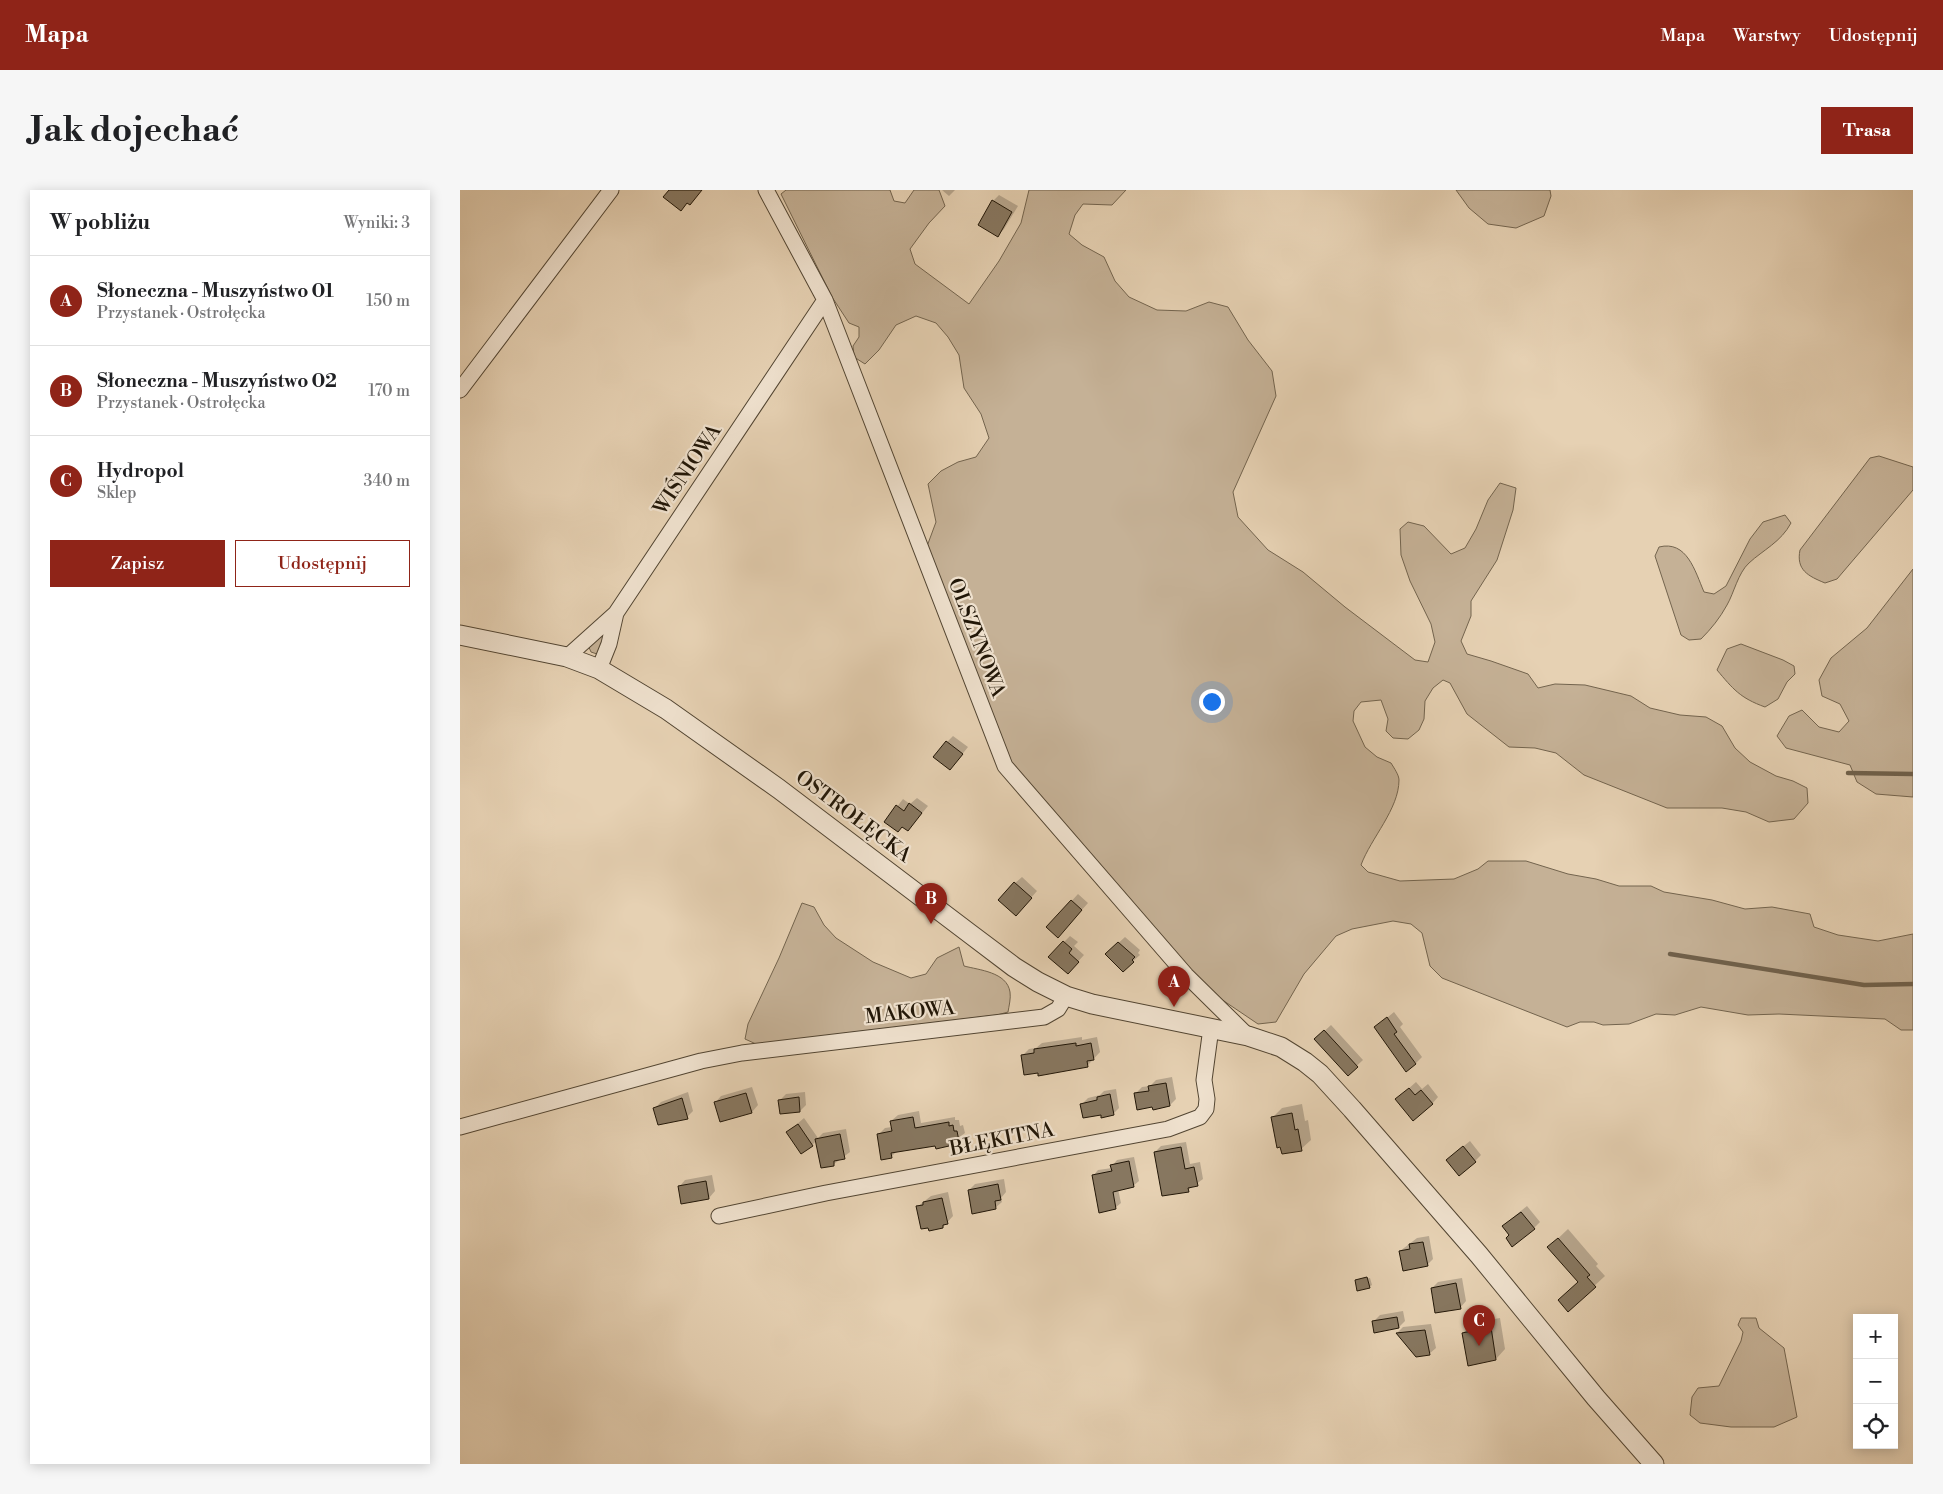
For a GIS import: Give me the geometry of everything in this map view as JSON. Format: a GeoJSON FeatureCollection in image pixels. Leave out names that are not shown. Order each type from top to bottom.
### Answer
{"type":"FeatureCollection","features":[{"type":"Feature","properties":{"kind":"street"},"geometry":{"type":"LineString","coordinates":[[460,390],[611,190]]}},
{"type":"Feature","properties":{"kind":"street","name":"OLSZYNOWA"},"geometry":{"type":"LineString","coordinates":[[766,190],[825,300],[1005,766],[1186,975],[1248,1036]]}},
{"type":"Feature","properties":{"kind":"street","name":"WIŚNIOWA"},"geometry":{"type":"LineString","coordinates":[[599,669],[616,613],[825,300]]}},
{"type":"Feature","properties":{"kind":"street"},"geometry":{"type":"LineString","coordinates":[[567,657],[616,613]]}},
{"type":"Feature","properties":{"kind":"street","name":"OSTROŁĘCKA"},"geometry":{"type":"LineString","coordinates":[[460,635],[567,657],[599,669],[666,708],[778,789],[1014,967],[1038,982],[1066,996],[1130,1012],[1248,1036],[1281,1047],[1320,1074],[1472,1248],[1596,1398],[1654,1464]]}},
{"type":"Feature","properties":{"kind":"street","name":"MAKOWA"},"geometry":{"type":"LineString","coordinates":[[460,1127],[701,1061],[750,1052],[1044,1017],[1058,1009],[1066,996]]}},
{"type":"Feature","properties":{"kind":"street","name":"BŁĘKITNA"},"geometry":{"type":"LineString","coordinates":[[719,1216],[826,1192],[1168,1129],[1200,1117],[1206,1109],[1207,1099],[1204,1080],[1211,1028]]}},
{"type":"Feature","properties":{"kind":"shaded area"},"geometry":{"type":"Polygon","coordinates":[[[786,190],[890,190],[894,201],[905,203],[914,190],[939,190],[945,206],[929,223],[910,249],[915,264],[969,304],[999,261],[1021,223],[1029,190],[1126,190],[1112,205],[1083,204],[1075,215],[1069,234],[1082,245],[1104,257],[1115,281],[1129,297],[1157,310],[1186,311],[1209,302],[1228,307],[1248,340],[1272,371],[1276,396],[1233,492],[1238,517],[1268,550],[1303,572],[1345,607],[1415,660],[1428,662],[1435,642],[1431,624],[1410,581],[1401,555],[1400,529],[1408,522],[1424,526],[1451,554],[1465,548],[1476,529],[1488,500],[1500,483],[1516,488],[1513,510],[1497,560],[1471,601],[1471,616],[1461,641],[1467,654],[1528,674],[1538,688],[1555,684],[1585,685],[1631,696],[1650,708],[1680,715],[1706,717],[1722,726],[1735,748],[1750,762],[1776,776],[1807,788],[1808,803],[1794,819],[1769,822],[1746,812],[1722,808],[1667,808],[1584,775],[1556,753],[1535,748],[1509,747],[1467,714],[1450,683],[1443,680],[1433,688],[1425,701],[1424,719],[1419,730],[1408,739],[1393,738],[1386,731],[1388,719],[1381,700],[1361,702],[1354,711],[1353,721],[1365,747],[1377,757],[1391,763],[1399,780],[1398,791],[1390,813],[1361,865],[1368,872],[1400,881],[1454,879],[1478,869],[1488,861],[1526,861],[1568,874],[1596,879],[1619,886],[1651,886],[1664,892],[1712,900],[1745,909],[1772,907],[1810,914],[1814,927],[1838,935],[1878,941],[1913,934],[1913,1030],[1901,1030],[1885,1019],[1779,1014],[1748,1015],[1701,1007],[1675,1015],[1656,1014],[1629,1024],[1603,1025],[1594,1022],[1580,1022],[1567,1027],[1442,978],[1430,966],[1422,933],[1411,924],[1393,921],[1352,929],[1336,936],[1304,974],[1276,1022],[1258,1024],[1221,999],[1187,971],[1004,755],[926,549],[936,522],[928,484],[941,471],[958,462],[976,457],[989,438],[981,414],[964,388],[959,355],[948,337],[936,323],[916,316],[896,325],[879,350],[865,364],[854,357],[853,346],[859,337],[859,327],[849,323],[832,297],[781,194],[786,190]]]}},
{"type":"Feature","properties":{"kind":"shaded area"},"geometry":{"type":"Polygon","coordinates":[[[1456,190],[1550,190],[1551,196],[1544,216],[1516,228],[1488,224],[1469,208],[1456,190]]]}},
{"type":"Feature","properties":{"kind":"shaded area"},"geometry":{"type":"Polygon","coordinates":[[[1879,456],[1913,467],[1913,490],[1837,579],[1825,583],[1813,578],[1800,563],[1800,550],[1870,458],[1879,456]]]}},
{"type":"Feature","properties":{"kind":"shaded area"},"geometry":{"type":"Polygon","coordinates":[[[1785,515],[1791,523],[1787,530],[1777,541],[1745,567],[1730,600],[1708,631],[1701,639],[1689,640],[1681,635],[1655,556],[1659,547],[1669,546],[1677,548],[1683,553],[1689,559],[1704,592],[1714,594],[1726,586],[1750,539],[1763,522],[1785,515]]]}},
{"type":"Feature","properties":{"kind":"shaded area"},"geometry":{"type":"Polygon","coordinates":[[[1913,569],[1913,797],[1876,794],[1857,782],[1850,765],[1786,748],[1777,736],[1789,716],[1802,710],[1819,727],[1839,732],[1849,721],[1840,704],[1822,696],[1819,680],[1831,658],[1867,628],[1913,569]]]}},
{"type":"Feature","properties":{"kind":"shaded area"},"geometry":{"type":"Polygon","coordinates":[[[606,632],[600,652],[597,654],[591,652],[588,645],[606,632]]]}},
{"type":"Feature","properties":{"kind":"shaded area"},"geometry":{"type":"Polygon","coordinates":[[[1741,644],[1794,666],[1795,674],[1787,682],[1778,699],[1765,707],[1749,700],[1738,692],[1717,670],[1727,649],[1741,644]]]}},
{"type":"Feature","properties":{"kind":"shaded area"},"geometry":{"type":"Polygon","coordinates":[[[802,903],[814,907],[824,925],[836,938],[873,962],[911,978],[926,974],[937,958],[959,947],[964,966],[992,973],[1004,980],[1008,985],[1010,1002],[1008,1012],[997,1015],[756,1044],[745,1039],[748,1024],[802,903]]]}},
{"type":"Feature","properties":{"kind":"shaded area"},"geometry":{"type":"Polygon","coordinates":[[[1741,1318],[1756,1318],[1759,1328],[1784,1348],[1797,1417],[1774,1427],[1731,1427],[1700,1423],[1690,1415],[1692,1397],[1698,1388],[1719,1386],[1741,1341],[1743,1332],[1738,1325],[1741,1318]]]}},
{"type":"Feature","properties":{"kind":"building"},"geometry":{"type":"Polygon","coordinates":[[[669,190],[702,190],[690,205],[687,203],[681,211],[663,197],[669,190]]]}},
{"type":"Feature","properties":{"kind":"building"},"geometry":{"type":"Polygon","coordinates":[[[992,200],[1012,212],[998,237],[978,225],[992,200]]]}},
{"type":"Feature","properties":{"kind":"building"},"geometry":{"type":"Polygon","coordinates":[[[946,741],[963,754],[950,770],[933,757],[946,741]]]}},
{"type":"Feature","properties":{"kind":"building"},"geometry":{"type":"Polygon","coordinates":[[[909,803],[922,813],[908,831],[902,827],[898,832],[884,822],[896,805],[904,811],[909,803]]]}},
{"type":"Feature","properties":{"kind":"building"},"geometry":{"type":"Polygon","coordinates":[[[1014,882],[1032,898],[1016,916],[998,900],[1014,882]]]}},
{"type":"Feature","properties":{"kind":"building"},"geometry":{"type":"Polygon","coordinates":[[[1071,900],[1082,910],[1058,938],[1046,927],[1071,900]]]}},
{"type":"Feature","properties":{"kind":"building"},"geometry":{"type":"Polygon","coordinates":[[[1063,941],[1072,949],[1069,953],[1079,962],[1068,974],[1048,957],[1063,941]]]}},
{"type":"Feature","properties":{"kind":"building"},"geometry":{"type":"Polygon","coordinates":[[[1118,942],[1135,957],[1132,960],[1134,962],[1123,972],[1105,954],[1118,942]]]}},
{"type":"Feature","properties":{"kind":"building"},"geometry":{"type":"Polygon","coordinates":[[[1387,1017],[1397,1032],[1394,1034],[1416,1064],[1406,1072],[1374,1027],[1387,1017]]]}},
{"type":"Feature","properties":{"kind":"building"},"geometry":{"type":"Polygon","coordinates":[[[1324,1030],[1358,1067],[1348,1076],[1314,1039],[1324,1030]]]}},
{"type":"Feature","properties":{"kind":"building"},"geometry":{"type":"Polygon","coordinates":[[[1076,1043],[1076,1046],[1091,1043],[1094,1060],[1087,1061],[1088,1067],[1038,1076],[1038,1073],[1024,1075],[1021,1055],[1034,1053],[1034,1049],[1076,1043]]]}},
{"type":"Feature","properties":{"kind":"building"},"geometry":{"type":"Polygon","coordinates":[[[1166,1083],[1170,1106],[1153,1110],[1152,1107],[1137,1110],[1134,1093],[1149,1091],[1148,1086],[1166,1083]]]}},
{"type":"Feature","properties":{"kind":"building"},"geometry":{"type":"Polygon","coordinates":[[[1409,1088],[1415,1095],[1421,1090],[1433,1104],[1413,1121],[1395,1099],[1409,1088]]]}},
{"type":"Feature","properties":{"kind":"building"},"geometry":{"type":"Polygon","coordinates":[[[746,1093],[752,1113],[720,1122],[714,1102],[746,1093]]]}},
{"type":"Feature","properties":{"kind":"building"},"geometry":{"type":"Polygon","coordinates":[[[1110,1094],[1114,1115],[1101,1118],[1101,1115],[1083,1118],[1080,1104],[1097,1100],[1097,1097],[1110,1094]]]}},
{"type":"Feature","properties":{"kind":"building"},"geometry":{"type":"Polygon","coordinates":[[[799,1097],[800,1112],[780,1114],[778,1100],[799,1097]]]}},
{"type":"Feature","properties":{"kind":"building"},"geometry":{"type":"Polygon","coordinates":[[[682,1098],[688,1119],[658,1125],[653,1108],[682,1098]]]}},
{"type":"Feature","properties":{"kind":"building"},"geometry":{"type":"Polygon","coordinates":[[[1292,1113],[1295,1130],[1298,1129],[1302,1151],[1282,1154],[1280,1147],[1277,1148],[1271,1117],[1292,1113]]]}},
{"type":"Feature","properties":{"kind":"building"},"geometry":{"type":"Polygon","coordinates":[[[913,1117],[915,1128],[949,1122],[949,1126],[953,1125],[954,1131],[957,1131],[959,1141],[936,1149],[935,1146],[891,1153],[892,1158],[881,1160],[877,1134],[892,1131],[890,1121],[913,1117]]]}},
{"type":"Feature","properties":{"kind":"building"},"geometry":{"type":"Polygon","coordinates":[[[798,1124],[813,1146],[801,1154],[786,1132],[798,1124]]]}},
{"type":"Feature","properties":{"kind":"building"},"geometry":{"type":"Polygon","coordinates":[[[840,1134],[845,1159],[834,1161],[834,1166],[821,1168],[815,1139],[840,1134]]]}},
{"type":"Feature","properties":{"kind":"building"},"geometry":{"type":"Polygon","coordinates":[[[1463,1146],[1476,1162],[1459,1176],[1446,1160],[1463,1146]]]}},
{"type":"Feature","properties":{"kind":"building"},"geometry":{"type":"Polygon","coordinates":[[[1181,1147],[1185,1169],[1194,1167],[1198,1186],[1188,1188],[1189,1192],[1162,1196],[1154,1152],[1181,1147]]]}},
{"type":"Feature","properties":{"kind":"building"},"geometry":{"type":"Polygon","coordinates":[[[1129,1161],[1134,1187],[1113,1192],[1116,1209],[1099,1213],[1092,1175],[1112,1171],[1110,1165],[1129,1161]]]}},
{"type":"Feature","properties":{"kind":"building"},"geometry":{"type":"Polygon","coordinates":[[[706,1181],[709,1199],[681,1204],[678,1186],[706,1181]]]}},
{"type":"Feature","properties":{"kind":"building"},"geometry":{"type":"Polygon","coordinates":[[[998,1184],[1001,1200],[995,1201],[996,1209],[972,1214],[968,1190],[998,1184]]]}},
{"type":"Feature","properties":{"kind":"building"},"geometry":{"type":"Polygon","coordinates":[[[942,1198],[948,1224],[943,1225],[943,1228],[929,1231],[928,1228],[921,1229],[916,1206],[923,1205],[923,1202],[942,1198]]]}},
{"type":"Feature","properties":{"kind":"building"},"geometry":{"type":"Polygon","coordinates":[[[1521,1212],[1535,1229],[1512,1247],[1506,1238],[1509,1235],[1502,1226],[1521,1212]]]}},
{"type":"Feature","properties":{"kind":"building"},"geometry":{"type":"Polygon","coordinates":[[[1558,1238],[1590,1275],[1587,1277],[1596,1287],[1568,1312],[1558,1300],[1578,1282],[1547,1247],[1558,1238]]]}},
{"type":"Feature","properties":{"kind":"building"},"geometry":{"type":"Polygon","coordinates":[[[1423,1242],[1428,1266],[1403,1271],[1399,1251],[1410,1249],[1409,1244],[1423,1242]]]}},
{"type":"Feature","properties":{"kind":"building"},"geometry":{"type":"Polygon","coordinates":[[[1367,1277],[1370,1288],[1357,1291],[1355,1280],[1367,1277]]]}},
{"type":"Feature","properties":{"kind":"building"},"geometry":{"type":"Polygon","coordinates":[[[1456,1283],[1461,1309],[1435,1313],[1431,1288],[1456,1283]]]}},
{"type":"Feature","properties":{"kind":"building"},"geometry":{"type":"Polygon","coordinates":[[[1397,1317],[1399,1328],[1374,1333],[1372,1321],[1397,1317]]]}},
{"type":"Feature","properties":{"kind":"building"},"geometry":{"type":"Polygon","coordinates":[[[1491,1327],[1496,1360],[1468,1366],[1462,1333],[1491,1327]]]}},
{"type":"Feature","properties":{"kind":"building"},"geometry":{"type":"Polygon","coordinates":[[[1425,1330],[1430,1355],[1416,1357],[1396,1333],[1425,1330]]]}},
{"type":"Feature","properties":{"kind":"waterway"},"geometry":{"type":"LineString","coordinates":[[1848,773],[1913,774]]}},
{"type":"Feature","properties":{"kind":"waterway"},"geometry":{"type":"LineString","coordinates":[[1670,954],[1864,985],[1913,984]]}},
{"type":"Feature","properties":{"kind":"place","name":"Słoneczna - Muszyństwo 02"},"geometry":{"type":"Point","coordinates":[931,924]}},
{"type":"Feature","properties":{"kind":"place","name":"Słoneczna - Muszyństwo 01"},"geometry":{"type":"Point","coordinates":[1174,1007]}},
{"type":"Feature","properties":{"kind":"place","name":"Hydropol"},"geometry":{"type":"Point","coordinates":[1479,1346]}}]}
